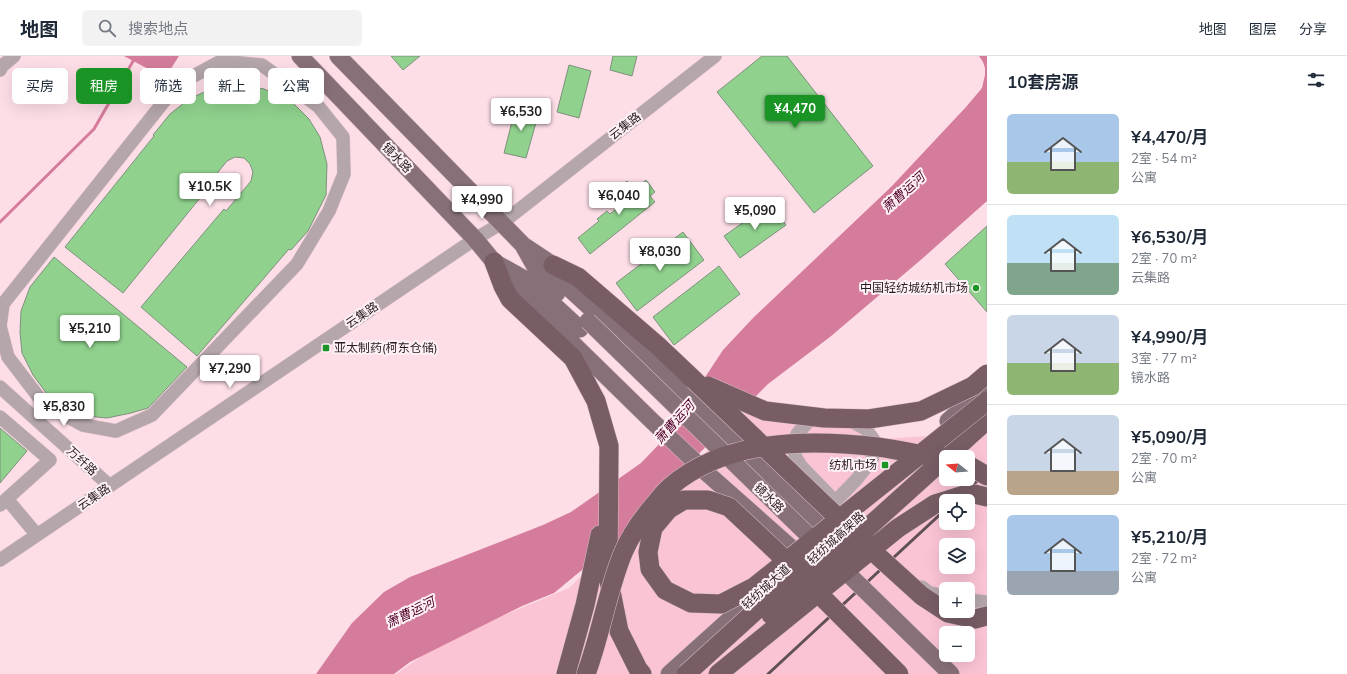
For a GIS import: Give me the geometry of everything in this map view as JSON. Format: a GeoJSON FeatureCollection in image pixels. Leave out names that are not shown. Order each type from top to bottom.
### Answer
{"type":"FeatureCollection","features":[{"type":"Feature","properties":{"kind":"highway"},"geometry":{"type":"LineString","coordinates":[[494,262],[503,286],[510,299],[573,358],[596,401],[609,446],[608,576],[619,631],[642,674]]}},
{"type":"Feature","properties":{"kind":"highway"},"geometry":{"type":"LineString","coordinates":[[553,264],[578,277],[657,345],[687,384],[922,596],[948,613],[974,619],[987,616]]}},
{"type":"Feature","properties":{"kind":"highway"},"geometry":{"type":"LineString","coordinates":[[687,384],[765,411],[824,418],[869,419],[921,411],[973,386],[987,374]]}},
{"type":"Feature","properties":{"kind":"highway"},"geometry":{"type":"LineString","coordinates":[[899,674],[788,563],[783,557],[729,507],[708,500],[684,500],[669,510],[653,528],[648,552],[650,569],[665,590],[691,603],[721,604],[754,587],[779,568],[785,563],[791,558],[987,401]]}},
{"type":"Feature","properties":{"kind":"highway","name":"轻纺城高架路"},"geometry":{"type":"LineString","coordinates":[[686,674],[987,401]]}},
{"type":"Feature","properties":{"kind":"highway","name":"轻纺城高架路"},"geometry":{"type":"LineString","coordinates":[[955,450],[987,420]]}},
{"type":"Feature","properties":{"kind":"highway"},"geometry":{"type":"LineString","coordinates":[[586,674],[594,652],[608,597],[623,552],[643,518],[669,487],[697,468],[731,454],[774,445],[827,444],[878,447],[939,457]]}},
{"type":"Feature","properties":{"kind":"highway","name":"轻纺城高架路"},"geometry":{"type":"LineString","coordinates":[[706,674],[939,464]]}},
{"type":"Feature","properties":{"kind":"highway"},"geometry":{"type":"LineString","coordinates":[[975,469],[987,476]]}},
{"type":"Feature","properties":{"kind":"highway"},"geometry":{"type":"LineString","coordinates":[[718,674],[898,528],[935,504],[970,493],[987,497]]}},
{"type":"Feature","properties":{"kind":"highway"},"geometry":{"type":"LineString","coordinates":[[566,674],[585,605],[608,496]]}},
{"type":"Feature","properties":{"kind":"main road","name":"镜水路"},"geometry":{"type":"LineString","coordinates":[[300,56],[475,239],[494,262]]}},
{"type":"Feature","properties":{"kind":"main road"},"geometry":{"type":"LineString","coordinates":[[338,56],[523,245],[553,264],[572,291],[687,384],[734,440],[823,525],[850,554]]}},
{"type":"Feature","properties":{"kind":"main road"},"geometry":{"type":"LineString","coordinates":[[523,245],[542,279],[584,325],[773,515],[936,674]]}},
{"type":"Feature","properties":{"kind":"main road"},"geometry":{"type":"LineString","coordinates":[[494,262],[528,281],[584,325]]}},
{"type":"Feature","properties":{"kind":"main road"},"geometry":{"type":"LineString","coordinates":[[503,286],[518,290],[652,421],[800,556],[822,579]]}},
{"type":"Feature","properties":{"kind":"main road","name":"镜水路"},"geometry":{"type":"LineString","coordinates":[[584,325],[951,674]]}},
{"type":"Feature","properties":{"kind":"main road","name":"轻纺城大道"},"geometry":{"type":"LineString","coordinates":[[669,674],[800,556],[823,525],[987,387]]}},
{"type":"Feature","properties":{"kind":"main road"},"geometry":{"type":"LineString","coordinates":[[965,450],[987,430]]}},
{"type":"Feature","properties":{"kind":"main road"},"geometry":{"type":"LineString","coordinates":[[718,674],[939,473]]}},
{"type":"Feature","properties":{"kind":"street"},"geometry":{"type":"LineString","coordinates":[[0,70],[2,66],[14,56]]}},
{"type":"Feature","properties":{"kind":"street","name":"云集路"},"geometry":{"type":"LineString","coordinates":[[0,560],[475,239],[502,223],[715,56]]}},
{"type":"Feature","properties":{"kind":"street"},"geometry":{"type":"LineString","coordinates":[[266,61],[318,106],[344,137],[344,174],[329,210],[298,264],[152,415],[116,431],[83,425],[44,404],[8,357],[0,326],[3,304],[177,85],[221,62],[266,61]]}},
{"type":"Feature","properties":{"kind":"street","name":"万纤路"},"geometry":{"type":"LineString","coordinates":[[0,388],[110,486]]}},
{"type":"Feature","properties":{"kind":"street"},"geometry":{"type":"LineString","coordinates":[[823,525],[872,460],[875,442],[866,429],[861,426],[849,420],[822,414],[808,422],[797,434],[795,456],[802,466],[832,498]]}},
{"type":"Feature","properties":{"kind":"street"},"geometry":{"type":"LineString","coordinates":[[0,417],[50,460],[3,502],[37,535]]}},
{"type":"Feature","properties":{"kind":"street"},"geometry":{"type":"LineString","coordinates":[[902,570],[928,592],[939,595]]}},
{"type":"Feature","properties":{"kind":"street"},"geometry":{"type":"LineString","coordinates":[[975,601],[987,602]]}},
{"type":"Feature","properties":{"kind":"shaded area"},"geometry":{"type":"Polygon","coordinates":[[[987,385],[987,674],[396,674],[447,639],[569,588],[759,399],[799,408],[882,439],[927,436],[987,385]]]}},
{"type":"Feature","properties":{"kind":"water"},"geometry":{"type":"Polygon","coordinates":[[[124,56],[179,56],[171,68],[146,68],[124,56]]]}},
{"type":"Feature","properties":{"kind":"water","name":"萧曹运河"},"geometry":{"type":"Polygon","coordinates":[[[979,56],[987,56],[987,201],[830,337],[768,384],[663,490],[618,543],[611,546],[554,593],[522,606],[410,662],[394,674],[316,674],[352,623],[384,592],[410,577],[543,525],[571,512],[641,463],[665,438],[723,350],[753,318],[891,187],[982,88],[985,68],[979,56]]]}},
{"type":"Feature","properties":{"kind":"building"},"geometry":{"type":"Polygon","coordinates":[[[391,56],[420,56],[403,70],[391,56]]]}},
{"type":"Feature","properties":{"kind":"building"},"geometry":{"type":"Polygon","coordinates":[[[613,56],[637,56],[632,76],[610,70],[613,56]]]}},
{"type":"Feature","properties":{"kind":"building"},"geometry":{"type":"Polygon","coordinates":[[[762,56],[787,56],[873,166],[814,213],[717,92],[762,56]]]}},
{"type":"Feature","properties":{"kind":"building"},"geometry":{"type":"Polygon","coordinates":[[[569,65],[591,71],[579,118],[557,112],[569,65]]]}},
{"type":"Feature","properties":{"kind":"building"},"geometry":{"type":"Polygon","coordinates":[[[260,88],[268,91],[268,104],[294,104],[309,119],[320,137],[327,164],[326,195],[308,231],[291,250],[289,249],[197,356],[141,307],[224,209],[226,211],[251,181],[253,172],[250,164],[244,158],[235,157],[227,161],[202,192],[204,193],[123,293],[65,247],[170,114],[183,104],[196,104],[196,96],[204,92],[204,104],[260,104],[260,88]]]}},
{"type":"Feature","properties":{"kind":"building"},"geometry":{"type":"Polygon","coordinates":[[[516,106],[539,112],[526,158],[504,153],[516,106]]]}},
{"type":"Feature","properties":{"kind":"building"},"geometry":{"type":"Polygon","coordinates":[[[646,180],[655,192],[650,196],[655,202],[590,254],[578,238],[599,221],[597,219],[607,211],[610,214],[627,200],[618,188],[627,181],[634,190],[646,180]]]}},
{"type":"Feature","properties":{"kind":"building"},"geometry":{"type":"Polygon","coordinates":[[[771,203],[786,225],[740,258],[724,236],[771,203]]]}},
{"type":"Feature","properties":{"kind":"building","name":"中国轻纺城纺机市场"},"geometry":{"type":"Polygon","coordinates":[[[987,226],[987,312],[945,264],[987,226]]]}},
{"type":"Feature","properties":{"kind":"building"},"geometry":{"type":"Polygon","coordinates":[[[683,232],[704,260],[637,311],[616,283],[683,232]]]}},
{"type":"Feature","properties":{"kind":"building"},"geometry":{"type":"Polygon","coordinates":[[[54,257],[187,367],[148,408],[107,418],[87,416],[70,409],[47,394],[33,375],[22,353],[20,332],[21,311],[30,287],[54,257]]]}},
{"type":"Feature","properties":{"kind":"building"},"geometry":{"type":"Polygon","coordinates":[[[719,266],[740,294],[674,345],[653,317],[719,266]]]}},
{"type":"Feature","properties":{"kind":"building"},"geometry":{"type":"Polygon","coordinates":[[[0,428],[27,451],[0,483],[0,428]]]}},
{"type":"Feature","properties":{"kind":"waterway"},"geometry":{"type":"LineString","coordinates":[[0,222],[94,129],[136,56]]}},
{"type":"Feature","properties":{"kind":"railway"},"geometry":{"type":"LineString","coordinates":[[963,494],[987,472]]}},
{"type":"Feature","properties":{"kind":"railway"},"geometry":{"type":"LineString","coordinates":[[768,674],[939,515]]}},
{"type":"Feature","properties":{"kind":"place","name":"中国轻纺城纺机市场"},"geometry":{"type":"Point","coordinates":[976,288]}},
{"type":"Feature","properties":{"kind":"place","name":"亚太制药(柯东仓储)"},"geometry":{"type":"Point","coordinates":[326,348]}},
{"type":"Feature","properties":{"kind":"place","name":"纺机市场"},"geometry":{"type":"Point","coordinates":[885,465]}}]}
